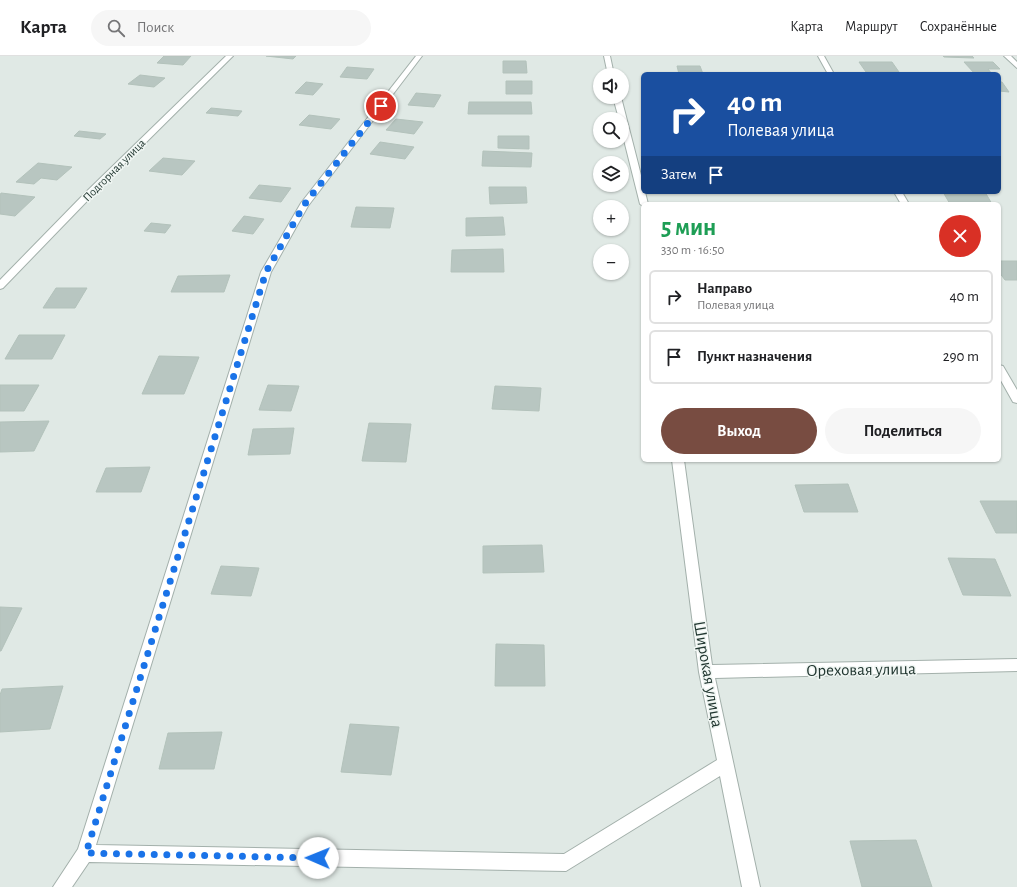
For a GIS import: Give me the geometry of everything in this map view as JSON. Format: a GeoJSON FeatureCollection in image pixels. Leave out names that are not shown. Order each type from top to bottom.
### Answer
{"type":"FeatureCollection","features":[{"type":"Feature","properties":{"kind":"street","name":"Подгорная улица"},"geometry":{"type":"LineString","coordinates":[[0,286],[88,195],[230,56]]}},
{"type":"Feature","properties":{"kind":"street"},"geometry":{"type":"LineString","coordinates":[[62,887],[86,853],[266,272],[304,205],[419,56]]}},
{"type":"Feature","properties":{"kind":"street"},"geometry":{"type":"LineString","coordinates":[[607,56],[610,68]]}},
{"type":"Feature","properties":{"kind":"street"},"geometry":{"type":"LineString","coordinates":[[821,56],[830,72]]}},
{"type":"Feature","properties":{"kind":"street"},"geometry":{"type":"LineString","coordinates":[[1007,56],[1017,66]]}},
{"type":"Feature","properties":{"kind":"street"},"geometry":{"type":"LineString","coordinates":[[619,104],[641,192]]}},
{"type":"Feature","properties":{"kind":"street"},"geometry":{"type":"LineString","coordinates":[[1001,371],[1017,399]]}},
{"type":"Feature","properties":{"kind":"street","name":"Широкая улица"},"geometry":{"type":"LineString","coordinates":[[678,462],[706,672],[751,887]]}},
{"type":"Feature","properties":{"kind":"street","name":"Ореховая улица"},"geometry":{"type":"LineString","coordinates":[[706,672],[1017,665]]}},
{"type":"Feature","properties":{"kind":"street"},"geometry":{"type":"LineString","coordinates":[[86,853],[566,863],[725,764]]}},
{"type":"Feature","properties":{"kind":"building"},"geometry":{"type":"Polygon","coordinates":[[[164,56],[191,56],[183,65],[157,63],[164,56]]]}},
{"type":"Feature","properties":{"kind":"building"},"geometry":{"type":"Polygon","coordinates":[[[266,56],[296,56],[293,59],[266,56]]]}},
{"type":"Feature","properties":{"kind":"building"},"geometry":{"type":"Polygon","coordinates":[[[943,56],[972,56],[974,58],[944,57],[943,56]]]}},
{"type":"Feature","properties":{"kind":"building"},"geometry":{"type":"Polygon","coordinates":[[[503,61],[526,61],[527,73],[503,73],[503,61]]]}},
{"type":"Feature","properties":{"kind":"building"},"geometry":{"type":"Polygon","coordinates":[[[859,62],[892,62],[899,72],[866,72],[859,62]]]}},
{"type":"Feature","properties":{"kind":"building"},"geometry":{"type":"Polygon","coordinates":[[[964,62],[993,62],[1000,69],[988,69],[990,72],[973,72],[964,62]]]}},
{"type":"Feature","properties":{"kind":"building"},"geometry":{"type":"Polygon","coordinates":[[[677,66],[700,66],[702,72],[678,72],[677,66]]]}},
{"type":"Feature","properties":{"kind":"building"},"geometry":{"type":"Polygon","coordinates":[[[347,67],[374,69],[367,79],[340,77],[347,67]]]}},
{"type":"Feature","properties":{"kind":"building"},"geometry":{"type":"Polygon","coordinates":[[[140,75],[165,78],[154,87],[128,84],[140,75]]]}},
{"type":"Feature","properties":{"kind":"building"},"geometry":{"type":"Polygon","coordinates":[[[506,81],[532,81],[532,94],[506,94],[506,81]]]}},
{"type":"Feature","properties":{"kind":"building"},"geometry":{"type":"Polygon","coordinates":[[[306,82],[323,84],[313,95],[295,93],[306,82]]]}},
{"type":"Feature","properties":{"kind":"building"},"geometry":{"type":"Polygon","coordinates":[[[1001,82],[1002,82],[1009,92],[1001,91],[1001,82]]]}},
{"type":"Feature","properties":{"kind":"building"},"geometry":{"type":"Polygon","coordinates":[[[416,93],[441,95],[434,107],[408,105],[416,93]]]}},
{"type":"Feature","properties":{"kind":"building"},"geometry":{"type":"Polygon","coordinates":[[[469,102],[531,102],[532,114],[468,114],[469,102]]]}},
{"type":"Feature","properties":{"kind":"building"},"geometry":{"type":"Polygon","coordinates":[[[211,108],[242,111],[238,116],[206,113],[211,108]]]}},
{"type":"Feature","properties":{"kind":"building"},"geometry":{"type":"Polygon","coordinates":[[[309,115],[340,119],[331,129],[299,125],[309,115]]]}},
{"type":"Feature","properties":{"kind":"building"},"geometry":{"type":"Polygon","coordinates":[[[396,119],[423,122],[414,134],[386,130],[396,119]]]}},
{"type":"Feature","properties":{"kind":"building"},"geometry":{"type":"Polygon","coordinates":[[[79,131],[106,134],[100,139],[74,136],[79,131]]]}},
{"type":"Feature","properties":{"kind":"building"},"geometry":{"type":"Polygon","coordinates":[[[498,136],[529,136],[529,149],[498,148],[498,136]]]}},
{"type":"Feature","properties":{"kind":"building"},"geometry":{"type":"Polygon","coordinates":[[[380,142],[414,147],[405,159],[370,154],[380,142]]]}},
{"type":"Feature","properties":{"kind":"building"},"geometry":{"type":"Polygon","coordinates":[[[483,151],[532,153],[531,167],[482,166],[483,151]]]}},
{"type":"Feature","properties":{"kind":"building"},"geometry":{"type":"Polygon","coordinates":[[[163,158],[195,161],[182,175],[149,171],[163,158]]]}},
{"type":"Feature","properties":{"kind":"building"},"geometry":{"type":"Polygon","coordinates":[[[38,163],[72,167],[57,180],[41,178],[34,184],[16,182],[38,163]]]}},
{"type":"Feature","properties":{"kind":"building"},"geometry":{"type":"Polygon","coordinates":[[[259,185],[291,188],[281,202],[249,198],[259,185]]]}},
{"type":"Feature","properties":{"kind":"building"},"geometry":{"type":"Polygon","coordinates":[[[489,187],[526,187],[527,203],[490,204],[489,187]]]}},
{"type":"Feature","properties":{"kind":"building"},"geometry":{"type":"Polygon","coordinates":[[[1,193],[35,197],[15,216],[0,214],[1,193]]]}},
{"type":"Feature","properties":{"kind":"building"},"geometry":{"type":"Polygon","coordinates":[[[944,194],[986,194],[991,202],[949,202],[944,194]]]}},
{"type":"Feature","properties":{"kind":"building"},"geometry":{"type":"Polygon","coordinates":[[[356,207],[394,208],[390,228],[351,227],[356,207]]]}},
{"type":"Feature","properties":{"kind":"building"},"geometry":{"type":"Polygon","coordinates":[[[244,216],[264,219],[253,234],[232,231],[244,216]]]}},
{"type":"Feature","properties":{"kind":"building"},"geometry":{"type":"Polygon","coordinates":[[[503,217],[505,235],[466,236],[466,218],[503,217]]]}},
{"type":"Feature","properties":{"kind":"building"},"geometry":{"type":"Polygon","coordinates":[[[151,223],[171,225],[165,233],[144,231],[151,223]]]}},
{"type":"Feature","properties":{"kind":"building"},"geometry":{"type":"Polygon","coordinates":[[[503,249],[504,272],[451,272],[452,250],[503,249]]]}},
{"type":"Feature","properties":{"kind":"building"},"geometry":{"type":"Polygon","coordinates":[[[1001,261],[1017,261],[1017,280],[1005,280],[1001,275],[1001,261]]]}},
{"type":"Feature","properties":{"kind":"building"},"geometry":{"type":"Polygon","coordinates":[[[230,275],[224,292],[171,292],[178,276],[230,275]]]}},
{"type":"Feature","properties":{"kind":"building"},"geometry":{"type":"Polygon","coordinates":[[[56,288],[87,288],[75,308],[43,308],[56,288]]]}},
{"type":"Feature","properties":{"kind":"building"},"geometry":{"type":"Polygon","coordinates":[[[19,335],[65,335],[52,359],[5,359],[19,335]]]}},
{"type":"Feature","properties":{"kind":"building"},"geometry":{"type":"Polygon","coordinates":[[[159,356],[199,357],[184,394],[142,394],[159,356]]]}},
{"type":"Feature","properties":{"kind":"building"},"geometry":{"type":"Polygon","coordinates":[[[0,385],[39,385],[24,411],[0,411],[0,385]]]}},
{"type":"Feature","properties":{"kind":"building"},"geometry":{"type":"Polygon","coordinates":[[[268,385],[299,386],[291,411],[259,410],[268,385]]]}},
{"type":"Feature","properties":{"kind":"building"},"geometry":{"type":"Polygon","coordinates":[[[495,386],[541,388],[539,411],[492,409],[495,386]]]}},
{"type":"Feature","properties":{"kind":"building"},"geometry":{"type":"Polygon","coordinates":[[[49,421],[34,451],[0,452],[0,422],[49,421]]]}},
{"type":"Feature","properties":{"kind":"building"},"geometry":{"type":"Polygon","coordinates":[[[369,423],[411,424],[406,462],[362,461],[369,423]]]}},
{"type":"Feature","properties":{"kind":"building"},"geometry":{"type":"Polygon","coordinates":[[[294,428],[290,454],[248,455],[253,429],[294,428]]]}},
{"type":"Feature","properties":{"kind":"building"},"geometry":{"type":"Polygon","coordinates":[[[150,467],[141,492],[96,492],[106,468],[150,467]]]}},
{"type":"Feature","properties":{"kind":"building"},"geometry":{"type":"Polygon","coordinates":[[[848,484],[858,512],[804,512],[795,485],[848,484]]]}},
{"type":"Feature","properties":{"kind":"building"},"geometry":{"type":"Polygon","coordinates":[[[980,501],[1017,501],[1017,533],[996,533],[980,501]]]}},
{"type":"Feature","properties":{"kind":"building"},"geometry":{"type":"Polygon","coordinates":[[[542,545],[544,572],[483,573],[483,546],[542,545]]]}},
{"type":"Feature","properties":{"kind":"building"},"geometry":{"type":"Polygon","coordinates":[[[948,558],[995,559],[1011,596],[963,595],[948,558]]]}},
{"type":"Feature","properties":{"kind":"building"},"geometry":{"type":"Polygon","coordinates":[[[221,566],[259,568],[251,596],[211,594],[221,566]]]}},
{"type":"Feature","properties":{"kind":"building"},"geometry":{"type":"Polygon","coordinates":[[[0,607],[22,608],[1,651],[0,651],[0,607]]]}},
{"type":"Feature","properties":{"kind":"building"},"geometry":{"type":"Polygon","coordinates":[[[496,644],[544,645],[545,686],[495,686],[496,644]]]}},
{"type":"Feature","properties":{"kind":"building"},"geometry":{"type":"Polygon","coordinates":[[[63,686],[50,729],[0,732],[0,695],[2,689],[63,686]]]}},
{"type":"Feature","properties":{"kind":"building"},"geometry":{"type":"Polygon","coordinates":[[[350,724],[399,727],[391,775],[341,772],[350,724]]]}},
{"type":"Feature","properties":{"kind":"building"},"geometry":{"type":"Polygon","coordinates":[[[222,732],[214,769],[159,769],[168,733],[222,732]]]}},
{"type":"Feature","properties":{"kind":"building"},"geometry":{"type":"Polygon","coordinates":[[[916,840],[932,887],[862,887],[850,841],[916,840]]]}},
{"type":"Feature","properties":{"kind":"route"},"geometry":{"type":"LineString","coordinates":[[318,858],[86,853],[266,272],[304,205],[381,106]]}}]}
